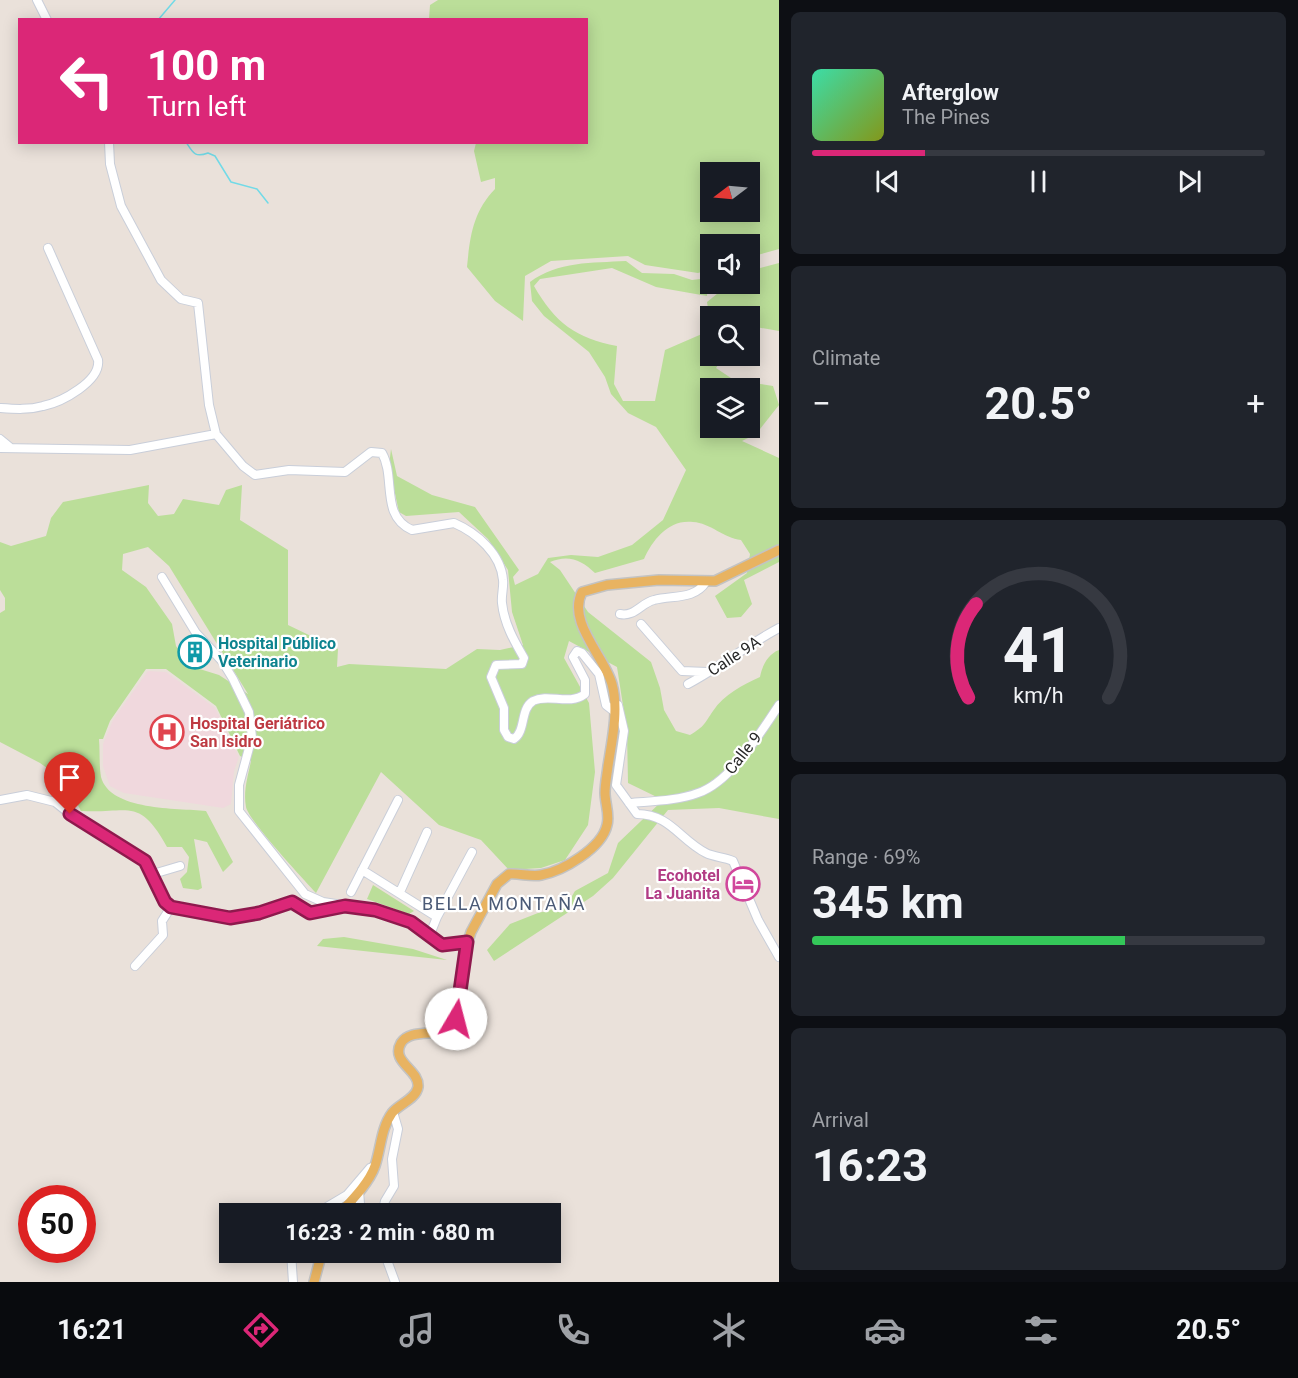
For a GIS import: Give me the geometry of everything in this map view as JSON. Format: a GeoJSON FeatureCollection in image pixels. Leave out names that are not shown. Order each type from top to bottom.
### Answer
{"type":"FeatureCollection","features":[{"type":"Feature","properties":{"kind":"main road"},"geometry":{"type":"LineString","coordinates":[[348,1203],[375,1166],[385,1125],[393,1112],[416,1094],[416,1079],[401,1060],[398,1050],[400,1044],[411,1035],[437,1033],[452,1025],[458,1010],[467,942],[496,884],[509,874],[539,876],[549,873],[591,850],[601,841],[608,823],[605,792],[615,712],[613,686],[607,669],[578,613],[578,601],[582,592],[607,585],[659,580],[706,582],[724,578],[779,550]]}},
{"type":"Feature","properties":{"kind":"main road"},"geometry":{"type":"LineString","coordinates":[[314,1282],[319,1263]]}},
{"type":"Feature","properties":{"kind":"street"},"geometry":{"type":"LineString","coordinates":[[37,0],[46,18]]}},
{"type":"Feature","properties":{"kind":"street"},"geometry":{"type":"LineString","coordinates":[[109,144],[110,164],[121,206],[161,280],[181,299],[198,303],[209,405],[216,434],[243,466],[255,475],[290,470],[345,472],[370,452],[379,451],[386,461],[392,510],[399,523],[412,530],[454,523],[485,544],[501,567],[503,580],[501,601],[511,637],[524,658],[522,664],[496,665],[491,677],[504,708],[504,730],[508,737],[514,739],[519,735],[525,712],[533,702],[544,699],[573,699],[585,694],[585,680],[573,657],[577,651],[582,653],[599,674],[606,705],[615,712]]}},
{"type":"Feature","properties":{"kind":"street"},"geometry":{"type":"LineString","coordinates":[[0,408],[27,409],[46,406],[65,397],[95,376],[99,368],[98,360],[48,248]]}},
{"type":"Feature","properties":{"kind":"street"},"geometry":{"type":"LineString","coordinates":[[0,448],[130,450],[216,434]]}},
{"type":"Feature","properties":{"kind":"street"},"geometry":{"type":"LineString","coordinates":[[0,439],[11,448]]}},
{"type":"Feature","properties":{"kind":"street"},"geometry":{"type":"LineString","coordinates":[[162,577],[196,633],[222,661],[249,712],[252,736],[239,785],[239,812],[305,894],[323,902],[401,918],[411,922],[442,945],[467,942]]}},
{"type":"Feature","properties":{"kind":"street"},"geometry":{"type":"LineString","coordinates":[[620,614],[630,615],[653,600],[667,600],[697,592],[706,582]]}},
{"type":"Feature","properties":{"kind":"street"},"geometry":{"type":"LineString","coordinates":[[641,624],[682,671],[708,672]]}},
{"type":"Feature","properties":{"kind":"street","name":"Calle 9A"},"geometry":{"type":"LineString","coordinates":[[688,684],[741,648],[779,628]]}},
{"type":"Feature","properties":{"kind":"street"},"geometry":{"type":"LineString","coordinates":[[613,686],[624,732],[616,785],[637,814],[653,814],[682,833],[703,852],[733,861],[758,920],[779,957]]}},
{"type":"Feature","properties":{"kind":"street","name":"Calle 9"},"geometry":{"type":"LineString","coordinates":[[629,803],[697,794],[711,787],[731,771],[779,705]]}},
{"type":"Feature","properties":{"kind":"street"},"geometry":{"type":"LineString","coordinates":[[0,800],[27,795],[55,802],[80,822],[145,861],[165,902],[171,907],[230,918],[259,913],[292,902],[310,913],[345,906]]}},
{"type":"Feature","properties":{"kind":"street"},"geometry":{"type":"LineString","coordinates":[[351,892],[398,800]]}},
{"type":"Feature","properties":{"kind":"street"},"geometry":{"type":"LineString","coordinates":[[400,892],[427,832]]}},
{"type":"Feature","properties":{"kind":"street"},"geometry":{"type":"LineString","coordinates":[[429,937],[437,917],[472,852]]}},
{"type":"Feature","properties":{"kind":"street"},"geometry":{"type":"LineString","coordinates":[[153,874],[180,866]]}},
{"type":"Feature","properties":{"kind":"street"},"geometry":{"type":"LineString","coordinates":[[362,870],[437,917]]}},
{"type":"Feature","properties":{"kind":"street"},"geometry":{"type":"LineString","coordinates":[[135,966],[163,935],[162,921],[171,907]]}},
{"type":"Feature","properties":{"kind":"street"},"geometry":{"type":"LineString","coordinates":[[385,1203],[394,1185],[392,1159],[398,1129],[393,1112]]}},
{"type":"Feature","properties":{"kind":"street"},"geometry":{"type":"LineString","coordinates":[[336,1203],[370,1168],[375,1166]]}},
{"type":"Feature","properties":{"kind":"street"},"geometry":{"type":"LineString","coordinates":[[359,1190],[360,1203]]}},
{"type":"Feature","properties":{"kind":"street"},"geometry":{"type":"LineString","coordinates":[[292,1263],[293,1282]]}},
{"type":"Feature","properties":{"kind":"street"},"geometry":{"type":"LineString","coordinates":[[388,1263],[394,1282]]}},
{"type":"Feature","properties":{"kind":"shaded area","name":"Hospital Geriátrico San Isidro"},"geometry":{"type":"Polygon","coordinates":[[[148,671],[166,672],[215,708],[239,757],[234,771],[231,804],[223,808],[124,793],[110,786],[103,766],[103,744],[113,720],[148,671]]]}},
{"type":"Feature","properties":{"kind":"green space"},"geometry":{"type":"Polygon","coordinates":[[[438,0],[779,0],[779,249],[760,254],[760,234],[700,234],[700,272],[698,273],[645,265],[628,256],[551,261],[525,276],[523,321],[495,301],[467,267],[477,216],[495,189],[495,178],[481,182],[474,151],[476,144],[588,144],[588,18],[429,18],[430,5],[438,0]]]}},
{"type":"Feature","properties":{"kind":"green space"},"geometry":{"type":"Polygon","coordinates":[[[626,261],[642,273],[674,274],[692,280],[700,279],[700,294],[707,294],[707,296],[656,287],[612,268],[540,279],[534,286],[550,310],[568,327],[590,338],[617,346],[614,384],[623,401],[655,401],[665,350],[700,335],[700,366],[717,366],[716,368],[731,378],[700,378],[700,438],[748,438],[742,441],[779,458],[779,562],[744,580],[752,604],[741,617],[727,618],[715,596],[747,573],[750,554],[741,540],[699,523],[684,522],[669,527],[652,544],[644,559],[595,573],[574,560],[563,559],[550,562],[560,570],[588,612],[651,662],[660,688],[664,710],[676,731],[690,735],[699,729],[717,705],[728,695],[760,677],[766,661],[779,650],[779,819],[719,808],[668,810],[613,878],[593,896],[494,961],[487,950],[510,924],[538,913],[566,906],[575,891],[608,873],[618,843],[663,800],[628,783],[627,731],[617,667],[569,641],[564,658],[589,703],[595,772],[588,825],[565,860],[541,868],[509,870],[481,840],[439,825],[381,772],[316,893],[249,814],[245,795],[251,761],[240,756],[216,706],[166,669],[146,669],[110,721],[103,739],[99,739],[101,777],[107,788],[117,796],[131,802],[162,808],[206,811],[233,862],[223,872],[207,842],[194,839],[202,888],[198,890],[183,888],[180,879],[187,872],[189,857],[182,847],[167,847],[148,820],[140,814],[122,810],[81,811],[65,781],[40,763],[0,742],[0,613],[5,610],[5,598],[0,590],[0,542],[11,546],[46,536],[51,518],[63,502],[149,485],[148,503],[158,516],[174,514],[183,499],[219,505],[226,490],[242,485],[240,520],[288,550],[288,625],[338,649],[337,667],[349,664],[446,669],[477,649],[500,650],[523,645],[512,612],[508,570],[488,539],[459,512],[406,516],[399,512],[389,466],[391,449],[397,476],[432,495],[475,507],[519,570],[513,577],[515,585],[538,574],[548,558],[571,555],[598,557],[632,545],[663,520],[686,470],[656,427],[628,413],[611,394],[605,377],[589,352],[544,316],[532,301],[530,282],[552,270],[588,263],[626,261]],[[148,547],[123,554],[122,570],[146,587],[172,624],[176,646],[190,666],[219,675],[248,694],[169,566],[148,547]]]}},
{"type":"Feature","properties":{"kind":"green space"},"geometry":{"type":"Polygon","coordinates":[[[779,263],[779,331],[760,328],[760,306],[708,306],[707,302],[717,294],[760,294],[760,268],[779,263]]]}},
{"type":"Feature","properties":{"kind":"green space"},"geometry":{"type":"Polygon","coordinates":[[[760,384],[773,386],[779,405],[760,429],[760,384]]]}},
{"type":"Feature","properties":{"kind":"green space"},"geometry":{"type":"Polygon","coordinates":[[[373,885],[414,911],[409,914],[367,899],[373,885]]]}},
{"type":"Feature","properties":{"kind":"green space"},"geometry":{"type":"Polygon","coordinates":[[[344,937],[413,949],[447,960],[317,946],[323,939],[344,937]]]}},
{"type":"Feature","properties":{"kind":"waterway"},"geometry":{"type":"LineString","coordinates":[[160,18],[175,0]]}},
{"type":"Feature","properties":{"kind":"waterway"},"geometry":{"type":"LineString","coordinates":[[187,144],[195,154],[208,153],[215,156],[231,182],[257,189],[268,203]]}},
{"type":"Feature","properties":{"kind":"place","name":"Hospital Público Veterinario"},"geometry":{"type":"Point","coordinates":[195,652]}},
{"type":"Feature","properties":{"kind":"place","name":"Hospital Geriátrico San Isidro"},"geometry":{"type":"Point","coordinates":[167,732]}},
{"type":"Feature","properties":{"kind":"place","name":"Ecohotel La Juanita"},"geometry":{"type":"Point","coordinates":[743,884]}},
{"type":"Feature","properties":{"kind":"district","name":"BELLA MONTAÑA"},"geometry":{"type":"Point","coordinates":[504,903]}},
{"type":"Feature","properties":{"kind":"route"},"geometry":{"type":"LineString","coordinates":[[70,814],[109,841],[145,861],[165,902],[171,907],[199,910],[222,918],[230,918],[259,913],[292,902],[310,913],[345,906],[375,910],[411,922],[442,945],[467,942],[462,964],[456,1019]]}}]}
